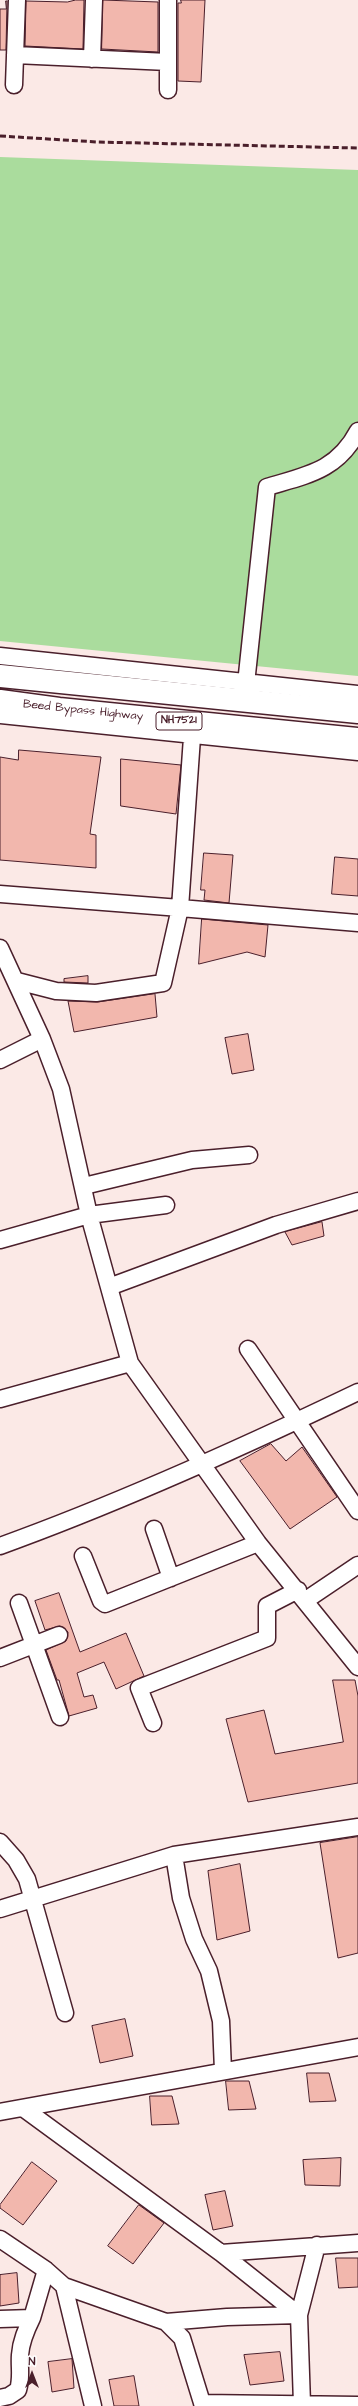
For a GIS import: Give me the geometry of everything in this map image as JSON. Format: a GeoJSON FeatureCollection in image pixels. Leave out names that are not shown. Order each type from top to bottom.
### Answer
{"type":"FeatureCollection","features":[{"type":"Feature","properties":{"kind":"highway","name":"NH752I"},"geometry":{"type":"LineString","coordinates":[[0,676],[245,691],[331,700],[358,712]]}},
{"type":"Feature","properties":{"kind":"highway","name":"Beed Bypass Highway"},"geometry":{"type":"LineString","coordinates":[[0,701],[193,729],[358,739]]}},
{"type":"Feature","properties":{"kind":"street"},"geometry":{"type":"LineString","coordinates":[[14,85],[18,0]]}},
{"type":"Feature","properties":{"kind":"street"},"geometry":{"type":"LineString","coordinates":[[92,58],[94,0]]}},
{"type":"Feature","properties":{"kind":"street"},"geometry":{"type":"LineString","coordinates":[[168,0],[168,90]]}},
{"type":"Feature","properties":{"kind":"street"},"geometry":{"type":"LineString","coordinates":[[15,55],[168,62]]}},
{"type":"Feature","properties":{"kind":"street"},"geometry":{"type":"LineString","coordinates":[[0,656],[245,691],[267,487],[321,470],[350,448],[358,431]]}},
{"type":"Feature","properties":{"kind":"street"},"geometry":{"type":"LineString","coordinates":[[331,700],[358,694]]}},
{"type":"Feature","properties":{"kind":"street"},"geometry":{"type":"LineString","coordinates":[[0,715],[193,729],[358,752]]}},
{"type":"Feature","properties":{"kind":"street"},"geometry":{"type":"LineString","coordinates":[[16,981],[56,991],[96,993],[163,983],[180,908],[193,729]]}},
{"type":"Feature","properties":{"kind":"street"},"geometry":{"type":"LineString","coordinates":[[0,894],[358,923]]}},
{"type":"Feature","properties":{"kind":"street"},"geometry":{"type":"LineString","coordinates":[[0,948],[42,1039],[61,1089],[84,1186],[89,1215],[130,1363],[201,1465],[258,1543],[302,1595],[358,1667]]}},
{"type":"Feature","properties":{"kind":"street"},"geometry":{"type":"LineString","coordinates":[[0,1060],[42,1039]]}},
{"type":"Feature","properties":{"kind":"street"},"geometry":{"type":"LineString","coordinates":[[84,1186],[192,1160],[249,1155]]}},
{"type":"Feature","properties":{"kind":"street"},"geometry":{"type":"LineString","coordinates":[[109,1287],[276,1225],[358,1202]]}},
{"type":"Feature","properties":{"kind":"street"},"geometry":{"type":"LineString","coordinates":[[0,1240],[89,1215],[166,1205]]}},
{"type":"Feature","properties":{"kind":"street"},"geometry":{"type":"LineString","coordinates":[[248,1349],[358,1511]]}},
{"type":"Feature","properties":{"kind":"street"},"geometry":{"type":"LineString","coordinates":[[0,1399],[130,1363]]}},
{"type":"Feature","properties":{"kind":"street"},"geometry":{"type":"LineString","coordinates":[[0,1546],[48,1529],[201,1465],[358,1392]]}},
{"type":"Feature","properties":{"kind":"street"},"geometry":{"type":"LineString","coordinates":[[154,1529],[171,1578]]}},
{"type":"Feature","properties":{"kind":"street"},"geometry":{"type":"LineString","coordinates":[[83,1556],[101,1601],[105,1604],[258,1543]]}},
{"type":"Feature","properties":{"kind":"street"},"geometry":{"type":"LineString","coordinates":[[153,1723],[139,1688],[267,1638],[268,1606],[302,1595],[358,1565]]}},
{"type":"Feature","properties":{"kind":"street"},"geometry":{"type":"LineString","coordinates":[[19,1603],[60,1717]]}},
{"type":"Feature","properties":{"kind":"street"},"geometry":{"type":"LineString","coordinates":[[0,1658],[59,1635]]}},
{"type":"Feature","properties":{"kind":"street"},"geometry":{"type":"LineString","coordinates":[[0,1909],[33,1897],[174,1855],[358,1827]]}},
{"type":"Feature","properties":{"kind":"street"},"geometry":{"type":"LineString","coordinates":[[0,1842],[16,1860],[27,1879],[65,2013]]}},
{"type":"Feature","properties":{"kind":"street"},"geometry":{"type":"LineString","coordinates":[[174,1855],[181,1898],[194,1939],[209,1971],[221,2021],[223,2071]]}},
{"type":"Feature","properties":{"kind":"street"},"geometry":{"type":"LineString","coordinates":[[0,2112],[358,2047]]}},
{"type":"Feature","properties":{"kind":"street"},"geometry":{"type":"LineString","coordinates":[[23,2108],[221,2253],[299,2315]]}},
{"type":"Feature","properties":{"kind":"street"},"geometry":{"type":"LineString","coordinates":[[1,2241],[46,2270],[64,2286],[166,2322],[227,2317],[299,2315]]}},
{"type":"Feature","properties":{"kind":"street"},"geometry":{"type":"LineString","coordinates":[[221,2253],[358,2243]]}},
{"type":"Feature","properties":{"kind":"street"},"geometry":{"type":"LineString","coordinates":[[302,2404],[299,2315],[317,2245]]}},
{"type":"Feature","properties":{"kind":"street"},"geometry":{"type":"LineString","coordinates":[[0,2398],[9,2396],[18,2390],[22,2378],[20,2356],[23,2339],[32,2318],[46,2270]]}},
{"type":"Feature","properties":{"kind":"street"},"geometry":{"type":"LineString","coordinates":[[64,2286],[93,2406]]}},
{"type":"Feature","properties":{"kind":"street"},"geometry":{"type":"LineString","coordinates":[[0,2319],[32,2318]]}},
{"type":"Feature","properties":{"kind":"street"},"geometry":{"type":"LineString","coordinates":[[166,2322],[182,2338],[203,2404],[358,2404]]}},
{"type":"Feature","properties":{"kind":"green space"},"geometry":{"type":"Polygon","coordinates":[[[0,157],[358,170],[358,676],[0,641],[0,157]]]}},
{"type":"Feature","properties":{"kind":"building"},"geometry":{"type":"Polygon","coordinates":[[[84,0],[83,49],[25,46],[26,1],[67,2],[84,0]]]}},
{"type":"Feature","properties":{"kind":"building"},"geometry":{"type":"Polygon","coordinates":[[[103,0],[158,2],[158,52],[102,49],[103,0]]]}},
{"type":"Feature","properties":{"kind":"building"},"geometry":{"type":"Polygon","coordinates":[[[181,0],[205,0],[201,82],[178,81],[178,3],[181,3],[181,0]]]}},
{"type":"Feature","properties":{"kind":"building"},"geometry":{"type":"Polygon","coordinates":[[[7,1],[6,50],[0,50],[0,9],[6,9],[7,1]]]}},
{"type":"Feature","properties":{"kind":"building"},"geometry":{"type":"Polygon","coordinates":[[[19,750],[101,757],[90,834],[96,835],[96,868],[0,860],[0,757],[18,760],[19,750]]]}},
{"type":"Feature","properties":{"kind":"building"},"geometry":{"type":"Polygon","coordinates":[[[121,759],[181,765],[176,814],[121,806],[121,759]]]}},
{"type":"Feature","properties":{"kind":"building"},"geometry":{"type":"Polygon","coordinates":[[[204,853],[233,855],[229,903],[204,900],[205,890],[201,890],[204,853]]]}},
{"type":"Feature","properties":{"kind":"building"},"geometry":{"type":"Polygon","coordinates":[[[335,857],[358,859],[358,896],[332,894],[335,857]]]}},
{"type":"Feature","properties":{"kind":"building"},"geometry":{"type":"Polygon","coordinates":[[[202,919],[268,925],[265,957],[247,952],[199,964],[202,919]]]}},
{"type":"Feature","properties":{"kind":"building"},"geometry":{"type":"Polygon","coordinates":[[[88,976],[88,983],[64,982],[64,979],[88,976]]]}},
{"type":"Feature","properties":{"kind":"building"},"geometry":{"type":"Polygon","coordinates":[[[155,994],[157,1017],[74,1032],[68,1001],[97,1002],[155,994]]]}},
{"type":"Feature","properties":{"kind":"building"},"geometry":{"type":"Polygon","coordinates":[[[248,1034],[254,1070],[232,1074],[225,1038],[248,1034]]]}},
{"type":"Feature","properties":{"kind":"building"},"geometry":{"type":"Polygon","coordinates":[[[322,1222],[324,1236],[292,1245],[285,1232],[322,1222]]]}},
{"type":"Feature","properties":{"kind":"building"},"geometry":{"type":"Polygon","coordinates":[[[271,1444],[286,1461],[302,1447],[337,1497],[290,1529],[240,1461],[271,1444]]]}},
{"type":"Feature","properties":{"kind":"building"},"geometry":{"type":"Polygon","coordinates":[[[59,1593],[80,1652],[126,1633],[144,1676],[116,1689],[104,1662],[77,1673],[84,1697],[93,1695],[97,1708],[69,1716],[59,1680],[57,1680],[46,1650],[66,1641],[68,1632],[60,1626],[45,1630],[35,1601],[59,1593]]]}},
{"type":"Feature","properties":{"kind":"building"},"geometry":{"type":"Polygon","coordinates":[[[333,1680],[355,1680],[358,1696],[358,1783],[248,1802],[226,1719],[264,1710],[275,1754],[343,1742],[333,1680]]]}},
{"type":"Feature","properties":{"kind":"building"},"geometry":{"type":"Polygon","coordinates":[[[358,1837],[358,1953],[338,1958],[320,1843],[358,1837]]]}},
{"type":"Feature","properties":{"kind":"building"},"geometry":{"type":"Polygon","coordinates":[[[240,1864],[250,1931],[217,1940],[208,1871],[240,1864]]]}},
{"type":"Feature","properties":{"kind":"building"},"geometry":{"type":"Polygon","coordinates":[[[125,2019],[133,2056],[100,2063],[92,2026],[125,2019]]]}},
{"type":"Feature","properties":{"kind":"building"},"geometry":{"type":"Polygon","coordinates":[[[307,2073],[329,2073],[336,2101],[310,2102],[307,2073]]]}},
{"type":"Feature","properties":{"kind":"building"},"geometry":{"type":"Polygon","coordinates":[[[226,2081],[249,2081],[256,2109],[229,2110],[226,2081]]]}},
{"type":"Feature","properties":{"kind":"building"},"geometry":{"type":"Polygon","coordinates":[[[150,2096],[172,2096],[179,2124],[152,2125],[150,2096]]]}},
{"type":"Feature","properties":{"kind":"building"},"geometry":{"type":"Polygon","coordinates":[[[341,2158],[340,2186],[305,2185],[303,2160],[341,2158]]]}},
{"type":"Feature","properties":{"kind":"building"},"geometry":{"type":"Polygon","coordinates":[[[32,2162],[57,2181],[23,2225],[0,2208],[0,2205],[32,2162]]]}},
{"type":"Feature","properties":{"kind":"building"},"geometry":{"type":"Polygon","coordinates":[[[225,2191],[233,2226],[213,2230],[205,2195],[225,2191]]]}},
{"type":"Feature","properties":{"kind":"building"},"geometry":{"type":"Polygon","coordinates":[[[139,2205],[164,2223],[133,2264],[108,2246],[139,2205]]]}},
{"type":"Feature","properties":{"kind":"building"},"geometry":{"type":"Polygon","coordinates":[[[336,2258],[358,2258],[358,2287],[339,2288],[336,2258]]]}},
{"type":"Feature","properties":{"kind":"building"},"geometry":{"type":"Polygon","coordinates":[[[17,2273],[19,2303],[0,2306],[0,2275],[17,2273]]]}},
{"type":"Feature","properties":{"kind":"building"},"geometry":{"type":"Polygon","coordinates":[[[280,2352],[284,2381],[250,2385],[244,2355],[280,2352]]]}},
{"type":"Feature","properties":{"kind":"building"},"geometry":{"type":"Polygon","coordinates":[[[72,2359],[74,2388],[52,2392],[48,2362],[72,2359]]]}},
{"type":"Feature","properties":{"kind":"building"},"geometry":{"type":"Polygon","coordinates":[[[134,2376],[139,2406],[114,2406],[109,2380],[134,2376]]]}},
{"type":"Feature","properties":{"kind":"railway"},"geometry":{"type":"LineString","coordinates":[[0,136],[97,142],[358,148]]}}]}
